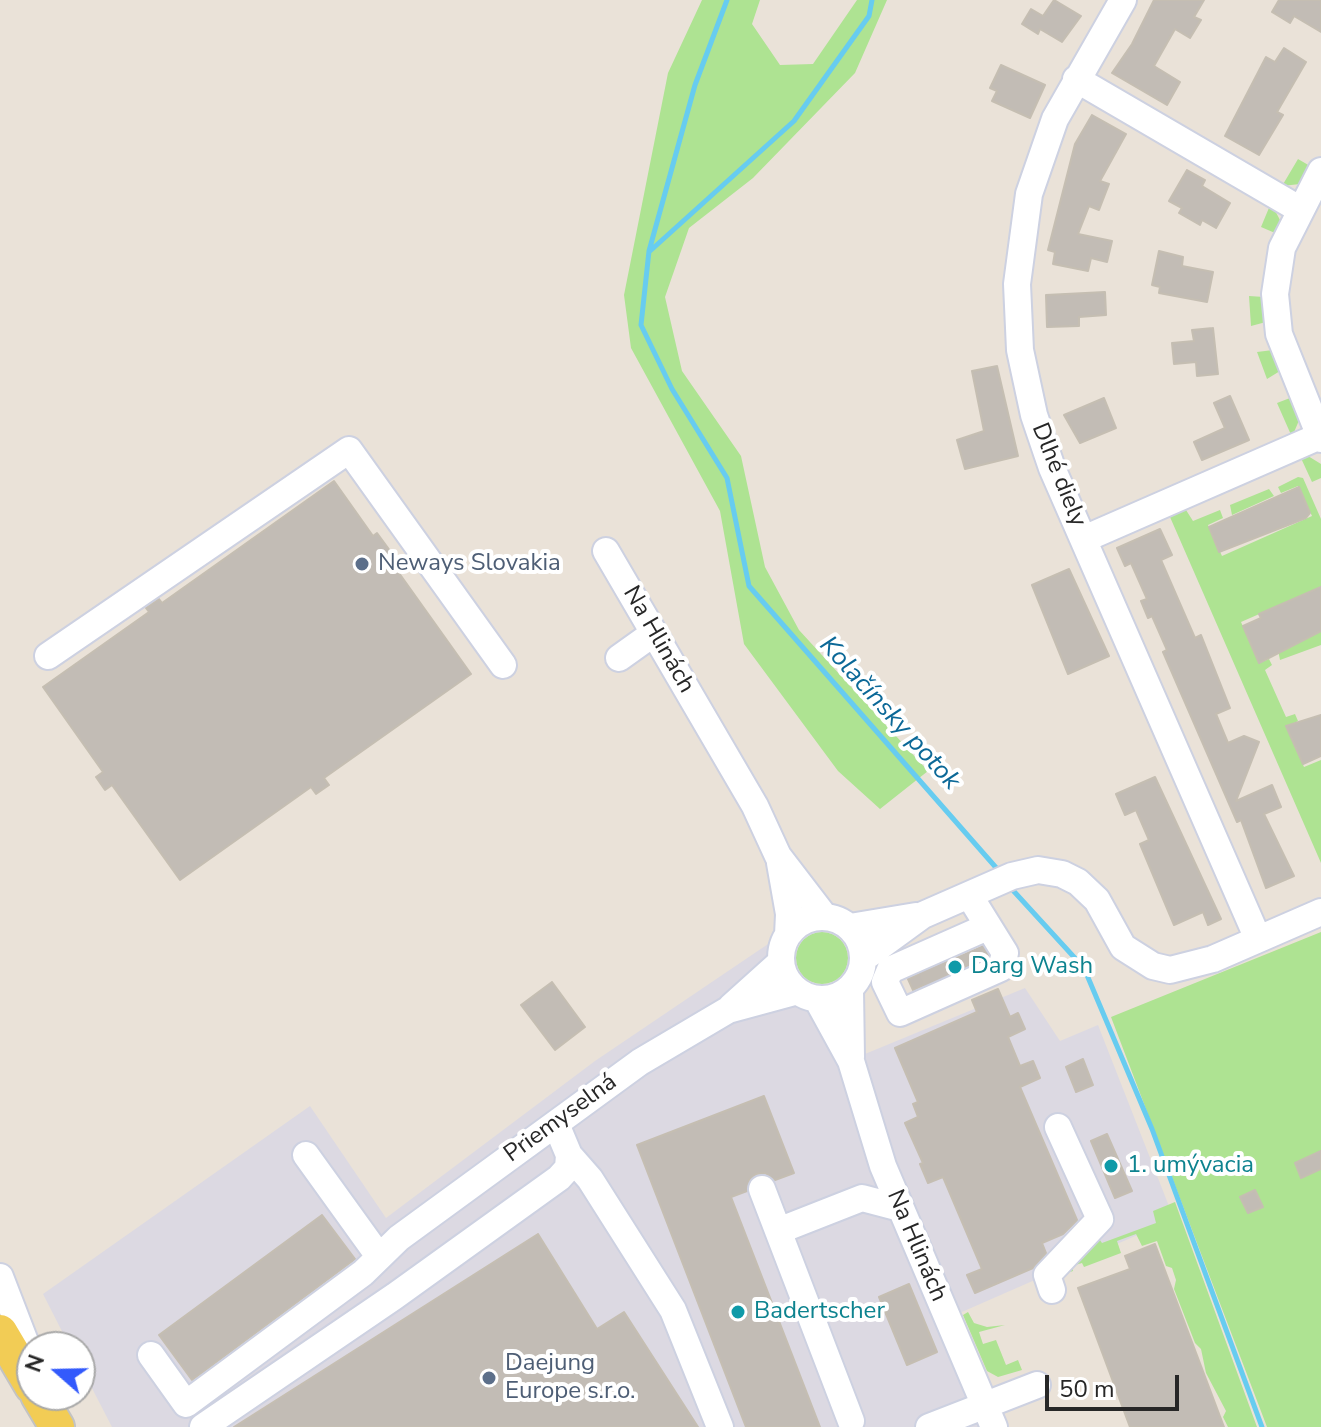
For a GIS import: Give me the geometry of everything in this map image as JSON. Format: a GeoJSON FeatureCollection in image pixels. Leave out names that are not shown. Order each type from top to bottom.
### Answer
{"type":"FeatureCollection","features":[{"type":"Feature","properties":{"kind":"main road"},"geometry":{"type":"LineString","coordinates":[[0,1332],[16,1359]]}},
{"type":"Feature","properties":{"kind":"street","name":"Dlhé diely"},"geometry":{"type":"LineString","coordinates":[[1123,0],[1055,119],[1029,194],[1020,248],[1017,322],[1034,415],[1084,539],[1258,939]]}},
{"type":"Feature","properties":{"kind":"street"},"geometry":{"type":"LineString","coordinates":[[1076,79],[1299,209]]}},
{"type":"Feature","properties":{"kind":"street"},"geometry":{"type":"LineString","coordinates":[[1084,539],[1320,437],[1279,334],[1275,294],[1282,248],[1299,209],[1321,171]]}},
{"type":"Feature","properties":{"kind":"street"},"geometry":{"type":"LineString","coordinates":[[48,656],[349,450],[503,665]]}},
{"type":"Feature","properties":{"kind":"street","name":"Na Hlinách"},"geometry":{"type":"LineString","coordinates":[[606,551],[755,806],[778,856],[824,916]]}},
{"type":"Feature","properties":{"kind":"street"},"geometry":{"type":"LineString","coordinates":[[619,658],[654,633]]}},
{"type":"Feature","properties":{"kind":"street","name":"Na Hlinách"},"geometry":{"type":"LineString","coordinates":[[778,856],[789,914],[788,935]]}},
{"type":"Feature","properties":{"kind":"street"},"geometry":{"type":"LineString","coordinates":[[864,958],[923,915],[990,886],[1038,870],[1062,874],[1078,882],[1097,900],[1123,947],[1153,966],[1170,970],[1189,967],[1321,912]]}},
{"type":"Feature","properties":{"kind":"street"},"geometry":{"type":"LineString","coordinates":[[956,965],[990,886]]}},
{"type":"Feature","properties":{"kind":"street"},"geometry":{"type":"LineString","coordinates":[[850,927],[923,915]]}},
{"type":"Feature","properties":{"kind":"street"},"geometry":{"type":"LineString","coordinates":[[807,995],[789,983],[781,962],[788,935],[798,925],[824,916],[850,927],[857,936],[864,958],[857,980],[850,989]]}},
{"type":"Feature","properties":{"kind":"street","name":"Priemyselná"},"geometry":{"type":"LineString","coordinates":[[151,1355],[186,1404],[363,1273],[378,1255],[399,1238],[650,1054],[728,1010],[781,962]]}},
{"type":"Feature","properties":{"kind":"street","name":"Na Hlinách"},"geometry":{"type":"LineString","coordinates":[[850,989],[851,1061],[883,1166],[988,1416]]}},
{"type":"Feature","properties":{"kind":"street","name":"Priemyselná"},"geometry":{"type":"LineString","coordinates":[[728,1010],[807,995],[828,999],[850,989]]}},
{"type":"Feature","properties":{"kind":"street","name":"Na Hlinách"},"geometry":{"type":"LineString","coordinates":[[807,995],[851,1061]]}},
{"type":"Feature","properties":{"kind":"street"},"geometry":{"type":"LineString","coordinates":[[556,1124],[569,1155],[590,1179],[673,1310],[720,1427]]}},
{"type":"Feature","properties":{"kind":"street"},"geometry":{"type":"LineString","coordinates":[[1052,1290],[1047,1275],[1100,1219],[1058,1127]]}},
{"type":"Feature","properties":{"kind":"street"},"geometry":{"type":"LineString","coordinates":[[306,1155],[378,1255]]}},
{"type":"Feature","properties":{"kind":"street"},"geometry":{"type":"LineString","coordinates":[[203,1427],[534,1197],[568,1168],[569,1155]]}},
{"type":"Feature","properties":{"kind":"street"},"geometry":{"type":"LineString","coordinates":[[778,1231],[862,1198],[883,1166]]}},
{"type":"Feature","properties":{"kind":"street"},"geometry":{"type":"LineString","coordinates":[[762,1189],[851,1421]]}},
{"type":"Feature","properties":{"kind":"street"},"geometry":{"type":"LineString","coordinates":[[862,1198],[900,1208]]}},
{"type":"Feature","properties":{"kind":"street"},"geometry":{"type":"LineString","coordinates":[[0,1277],[21,1331]]}},
{"type":"Feature","properties":{"kind":"street"},"geometry":{"type":"LineString","coordinates":[[929,1427],[988,1416],[1037,1385]]}},
{"type":"Feature","properties":{"kind":"shaded area"},"geometry":{"type":"Polygon","coordinates":[[[774,940],[848,1061],[1025,988],[1060,1041],[1098,1025],[1174,1219],[955,1315],[992,1427],[112,1427],[96,1396],[96,1331],[62,1331],[43,1294],[310,1106],[386,1218],[595,1061],[774,940]]]}},
{"type":"Feature","properties":{"kind":"green space"},"geometry":{"type":"Polygon","coordinates":[[[702,0],[760,0],[752,24],[780,65],[813,64],[857,0],[887,0],[855,73],[753,178],[689,228],[665,297],[682,371],[741,456],[765,567],[799,630],[928,771],[880,809],[838,771],[744,644],[720,511],[631,348],[624,295],[668,73],[702,0]]]}},
{"type":"Feature","properties":{"kind":"green space"},"geometry":{"type":"Polygon","coordinates":[[[1298,159],[1310,166],[1300,184],[1282,186],[1298,159]]]}},
{"type":"Feature","properties":{"kind":"green space"},"geometry":{"type":"Polygon","coordinates":[[[1271,203],[1280,220],[1275,233],[1261,227],[1271,203]]]}},
{"type":"Feature","properties":{"kind":"green space"},"geometry":{"type":"Polygon","coordinates":[[[1249,296],[1264,297],[1266,322],[1251,326],[1249,296]]]}},
{"type":"Feature","properties":{"kind":"green space"},"geometry":{"type":"Polygon","coordinates":[[[1273,350],[1280,371],[1267,379],[1257,352],[1273,350]]]}},
{"type":"Feature","properties":{"kind":"green space"},"geometry":{"type":"Polygon","coordinates":[[[1290,398],[1300,418],[1292,437],[1277,403],[1290,398]]]}},
{"type":"Feature","properties":{"kind":"green space"},"geometry":{"type":"Polygon","coordinates":[[[1300,456],[1308,456],[1321,464],[1321,478],[1312,482],[1300,456]]]}},
{"type":"Feature","properties":{"kind":"green space"},"geometry":{"type":"Polygon","coordinates":[[[1298,477],[1303,478],[1321,519],[1321,587],[1241,622],[1259,663],[1269,659],[1272,665],[1265,670],[1286,717],[1295,714],[1298,721],[1287,727],[1304,767],[1321,760],[1321,863],[1170,517],[1186,510],[1193,521],[1220,510],[1223,518],[1208,525],[1222,556],[1312,516],[1298,486],[1281,493],[1278,487],[1298,477]]]}},
{"type":"Feature","properties":{"kind":"green space"},"geometry":{"type":"Polygon","coordinates":[[[1269,489],[1274,496],[1232,515],[1230,505],[1269,489]]]}},
{"type":"Feature","properties":{"kind":"green space"},"geometry":{"type":"Polygon","coordinates":[[[1321,631],[1321,645],[1280,660],[1278,650],[1321,631]]]}},
{"type":"Feature","properties":{"kind":"green space"},"geometry":{"type":"Polygon","coordinates":[[[822,932],[841,939],[848,958],[841,977],[822,984],[803,977],[796,958],[803,939],[822,932]]]}},
{"type":"Feature","properties":{"kind":"green space"},"geometry":{"type":"Polygon","coordinates":[[[1321,932],[1321,1427],[1267,1427],[1111,1017],[1321,932]]]}},
{"type":"Feature","properties":{"kind":"green space"},"geometry":{"type":"Polygon","coordinates":[[[1175,1202],[1257,1427],[1228,1427],[1223,1417],[1226,1411],[1206,1373],[1201,1349],[1195,1343],[1174,1289],[1176,1280],[1172,1268],[1166,1266],[1157,1241],[1142,1246],[1136,1234],[1117,1241],[1121,1253],[1084,1267],[1082,1263],[1072,1266],[1073,1271],[1064,1274],[1097,1236],[1102,1243],[1156,1223],[1153,1211],[1175,1202]]]}},
{"type":"Feature","properties":{"kind":"green space"},"geometry":{"type":"Polygon","coordinates":[[[968,1312],[974,1323],[987,1327],[1005,1325],[979,1332],[983,1344],[996,1340],[1006,1365],[1018,1360],[1022,1370],[998,1377],[987,1371],[963,1315],[968,1312]]]}},
{"type":"Feature","properties":{"kind":"building"},"geometry":{"type":"Polygon","coordinates":[[[1054,0],[1081,16],[1062,42],[1040,29],[1038,34],[1022,24],[1031,9],[1043,16],[1054,0]]]}},
{"type":"Feature","properties":{"kind":"building"},"geometry":{"type":"Polygon","coordinates":[[[1154,0],[1204,0],[1194,17],[1201,20],[1190,38],[1175,29],[1154,66],[1180,82],[1167,105],[1112,73],[1132,44],[1154,0]]]}},
{"type":"Feature","properties":{"kind":"building"},"geometry":{"type":"Polygon","coordinates":[[[1279,0],[1321,0],[1321,32],[1294,16],[1290,23],[1272,12],[1279,0]]]}},
{"type":"Feature","properties":{"kind":"building"},"geometry":{"type":"Polygon","coordinates":[[[1284,48],[1306,62],[1277,112],[1283,115],[1259,155],[1225,136],[1266,57],[1275,62],[1284,48]]]}},
{"type":"Feature","properties":{"kind":"building"},"geometry":{"type":"Polygon","coordinates":[[[1001,65],[1045,85],[1030,118],[992,101],[997,91],[990,88],[1001,65]]]}},
{"type":"Feature","properties":{"kind":"building"},"geometry":{"type":"Polygon","coordinates":[[[1092,115],[1126,134],[1100,181],[1109,184],[1099,210],[1089,206],[1078,234],[1112,241],[1107,262],[1091,258],[1088,271],[1053,264],[1055,252],[1048,250],[1075,144],[1092,115]]]}},
{"type":"Feature","properties":{"kind":"building"},"geometry":{"type":"Polygon","coordinates":[[[1187,170],[1205,180],[1202,186],[1230,203],[1216,228],[1202,220],[1200,225],[1179,213],[1182,208],[1169,201],[1187,170]]]}},
{"type":"Feature","properties":{"kind":"building"},"geometry":{"type":"Polygon","coordinates":[[[1159,251],[1183,257],[1182,266],[1213,272],[1207,302],[1159,293],[1160,287],[1152,285],[1159,251]]]}},
{"type":"Feature","properties":{"kind":"building"},"geometry":{"type":"Polygon","coordinates":[[[1105,292],[1106,315],[1079,317],[1079,326],[1047,327],[1046,295],[1105,292]]]}},
{"type":"Feature","properties":{"kind":"building"},"geometry":{"type":"Polygon","coordinates":[[[1213,328],[1218,374],[1197,376],[1196,362],[1174,364],[1172,343],[1194,341],[1192,330],[1213,328]]]}},
{"type":"Feature","properties":{"kind":"building"},"geometry":{"type":"Polygon","coordinates":[[[997,366],[1018,456],[965,469],[957,440],[984,431],[972,371],[997,366]]]}},
{"type":"Feature","properties":{"kind":"building"},"geometry":{"type":"Polygon","coordinates":[[[1230,396],[1249,440],[1202,460],[1194,442],[1225,428],[1214,403],[1230,396]]]}},
{"type":"Feature","properties":{"kind":"building"},"geometry":{"type":"Polygon","coordinates":[[[1104,398],[1116,428],[1080,443],[1064,415],[1104,398]]]}},
{"type":"Feature","properties":{"kind":"building"},"geometry":{"type":"Polygon","coordinates":[[[334,481],[373,536],[377,533],[388,548],[398,563],[394,566],[471,674],[324,778],[329,785],[316,794],[311,787],[180,880],[112,785],[105,790],[96,777],[103,772],[43,687],[149,612],[146,608],[159,599],[162,603],[334,481]]]}},
{"type":"Feature","properties":{"kind":"building"},"geometry":{"type":"Polygon","coordinates":[[[1299,487],[1310,513],[1306,518],[1219,552],[1209,527],[1299,487]]]}},
{"type":"Feature","properties":{"kind":"building"},"geometry":{"type":"Polygon","coordinates":[[[1160,529],[1172,555],[1161,560],[1195,638],[1201,635],[1230,708],[1216,714],[1228,743],[1244,736],[1259,742],[1236,801],[1272,785],[1281,807],[1264,814],[1294,876],[1266,888],[1241,820],[1237,822],[1163,652],[1167,650],[1152,616],[1148,618],[1141,601],[1147,599],[1131,563],[1125,566],[1117,548],[1160,529]]]}},
{"type":"Feature","properties":{"kind":"building"},"geometry":{"type":"Polygon","coordinates":[[[1069,569],[1109,656],[1068,674],[1032,585],[1069,569]]]}},
{"type":"Feature","properties":{"kind":"building"},"geometry":{"type":"Polygon","coordinates":[[[1321,587],[1321,631],[1259,663],[1243,626],[1261,618],[1259,614],[1321,587]]]}},
{"type":"Feature","properties":{"kind":"building"},"geometry":{"type":"Polygon","coordinates":[[[1321,715],[1321,756],[1303,764],[1286,726],[1321,715]]]}},
{"type":"Feature","properties":{"kind":"building"},"geometry":{"type":"Polygon","coordinates":[[[1155,777],[1221,919],[1208,925],[1203,912],[1174,925],[1140,844],[1149,840],[1136,810],[1125,815],[1116,794],[1155,777]]]}},
{"type":"Feature","properties":{"kind":"building","name":"Darg Wash"},"geometry":{"type":"Polygon","coordinates":[[[982,947],[988,956],[913,990],[908,979],[982,947]]]}},
{"type":"Feature","properties":{"kind":"building"},"geometry":{"type":"Polygon","coordinates":[[[552,982],[585,1027],[555,1050],[521,1005],[552,982]]]}},
{"type":"Feature","properties":{"kind":"building"},"geometry":{"type":"Polygon","coordinates":[[[998,989],[1010,1017],[1018,1013],[1025,1029],[1008,1037],[1020,1066],[1033,1061],[1040,1078],[1020,1087],[1077,1220],[1063,1234],[1042,1243],[1046,1253],[1033,1268],[975,1293],[967,1275],[982,1269],[943,1177],[928,1183],[920,1164],[923,1163],[905,1123],[918,1117],[913,1104],[918,1102],[895,1048],[977,1012],[972,1000],[998,989]]]}},
{"type":"Feature","properties":{"kind":"building"},"geometry":{"type":"Polygon","coordinates":[[[1083,1059],[1093,1085],[1076,1092],[1066,1067],[1083,1059]]]}},
{"type":"Feature","properties":{"kind":"building","name":"Badertscher"},"geometry":{"type":"Polygon","coordinates":[[[764,1096],[794,1173],[775,1180],[765,1173],[756,1174],[749,1180],[747,1191],[731,1197],[820,1427],[746,1427],[637,1145],[764,1096]]]}},
{"type":"Feature","properties":{"kind":"building","name":"1. umývacia"},"geometry":{"type":"Polygon","coordinates":[[[1107,1134],[1132,1191],[1115,1198],[1091,1141],[1107,1134]]]}},
{"type":"Feature","properties":{"kind":"building"},"geometry":{"type":"Polygon","coordinates":[[[1321,1151],[1321,1169],[1301,1178],[1295,1163],[1321,1151]]]}},
{"type":"Feature","properties":{"kind":"building"},"geometry":{"type":"Polygon","coordinates":[[[1255,1190],[1263,1207],[1248,1213],[1240,1197],[1255,1190]]]}},
{"type":"Feature","properties":{"kind":"building"},"geometry":{"type":"Polygon","coordinates":[[[322,1215],[355,1259],[192,1380],[159,1335],[322,1215]]]}},
{"type":"Feature","properties":{"kind":"building","name":"Daejung Europe s.r.o."},"geometry":{"type":"Polygon","coordinates":[[[538,1234],[597,1329],[624,1312],[698,1427],[234,1427],[538,1234]]]}},
{"type":"Feature","properties":{"kind":"building"},"geometry":{"type":"Polygon","coordinates":[[[1155,1244],[1224,1427],[1130,1427],[1078,1288],[1130,1269],[1125,1256],[1155,1244]]]}},
{"type":"Feature","properties":{"kind":"building"},"geometry":{"type":"Polygon","coordinates":[[[909,1284],[937,1352],[907,1365],[879,1297],[909,1284]]]}},
{"type":"Feature","properties":{"kind":"waterway","name":"Kolačínsky potok"},"geometry":{"type":"LineString","coordinates":[[727,0],[695,85],[649,251],[641,325],[672,389],[727,478],[749,586],[999,871]]}},
{"type":"Feature","properties":{"kind":"waterway"},"geometry":{"type":"LineString","coordinates":[[650,251],[794,121],[869,16],[872,0]]}},
{"type":"Feature","properties":{"kind":"waterway","name":"Kolačínsky potok"},"geometry":{"type":"LineString","coordinates":[[1009,886],[1084,968],[1152,1129],[1262,1427]]}},
{"type":"Feature","properties":{"kind":"tunnel"},"geometry":{"type":"LineString","coordinates":[[973,950],[980,965]]}},
{"type":"Feature","properties":{"kind":"tunnel"},"geometry":{"type":"LineString","coordinates":[[950,960],[956,975]]}},
{"type":"Feature","properties":{"kind":"tunnel"},"geometry":{"type":"LineString","coordinates":[[931,968],[937,983]]}},
{"type":"Feature","properties":{"kind":"place","name":"Neways Slovakia"},"geometry":{"type":"Point","coordinates":[362,564]}},
{"type":"Feature","properties":{"kind":"place","name":"Darg Wash"},"geometry":{"type":"Point","coordinates":[955,967]}},
{"type":"Feature","properties":{"kind":"place","name":"1. umývacia"},"geometry":{"type":"Point","coordinates":[1111,1166]}},
{"type":"Feature","properties":{"kind":"place","name":"Badertscher"},"geometry":{"type":"Point","coordinates":[738,1312]}},
{"type":"Feature","properties":{"kind":"place","name":"Daejung Europe s.r.o."},"geometry":{"type":"Point","coordinates":[489,1378]}}]}
